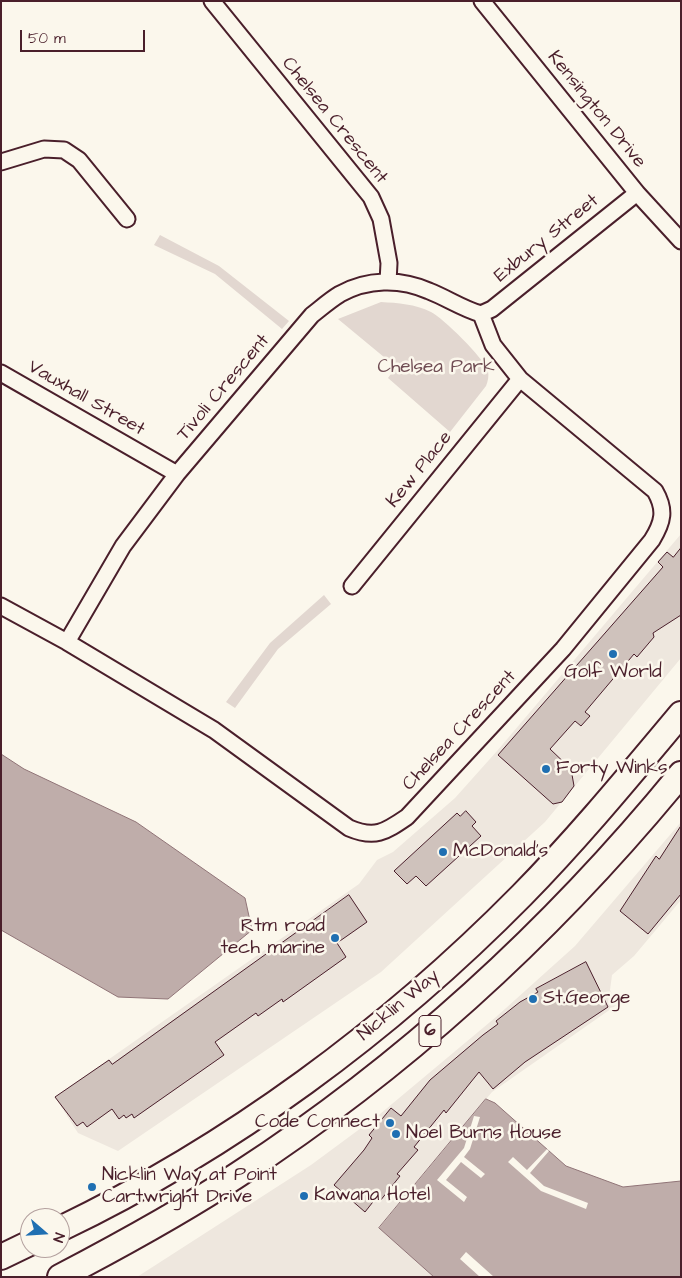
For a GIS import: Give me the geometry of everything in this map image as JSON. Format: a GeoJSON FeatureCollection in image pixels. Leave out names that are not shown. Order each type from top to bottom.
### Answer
{"type":"FeatureCollection","features":[{"type":"Feature","properties":{"kind":"highway","name":"Nicklin Way"},"geometry":{"type":"LineString","coordinates":[[70,1224],[138,1188],[243,1124],[352,1045],[406,1001],[480,936],[527,890],[614,795],[681,714]]}},
{"type":"Feature","properties":{"kind":"highway","name":"Nicklin Way"},"geometry":{"type":"LineString","coordinates":[[60,1277],[135,1237],[240,1174],[316,1120],[411,1047],[457,1008],[543,928],[626,839],[681,774]]}},
{"type":"Feature","properties":{"kind":"highway"},"geometry":{"type":"LineString","coordinates":[[1,1257],[20,1248]]}},
{"type":"Feature","properties":{"kind":"street","name":"Chelsea Crescent"},"geometry":{"type":"LineString","coordinates":[[212,1],[371,197],[381,219],[389,263],[388,282]]}},
{"type":"Feature","properties":{"kind":"street","name":"Kensington Drive"},"geometry":{"type":"LineString","coordinates":[[482,1],[637,193],[681,241]]}},
{"type":"Feature","properties":{"kind":"street"},"geometry":{"type":"LineString","coordinates":[[1,162],[44,149],[64,150],[79,160],[127,219]]}},
{"type":"Feature","properties":{"kind":"street","name":"Exbury Street"},"geometry":{"type":"LineString","coordinates":[[482,314],[492,309],[637,193]]}},
{"type":"Feature","properties":{"kind":"street","name":"Tivoli Crescent"},"geometry":{"type":"LineString","coordinates":[[67,642],[123,546],[177,474],[312,315],[339,295],[366,283],[388,282],[412,285],[428,290],[466,310],[482,314]]}},
{"type":"Feature","properties":{"kind":"street","name":"Chelsea Crescent"},"geometry":{"type":"LineString","coordinates":[[1,606],[67,642],[214,730],[349,828],[362,834],[376,835],[392,828],[407,817],[563,649],[652,540],[660,527],[662,512],[660,500],[655,491],[520,379],[493,345],[482,314]]}},
{"type":"Feature","properties":{"kind":"street","name":"Vauxhall Street"},"geometry":{"type":"LineString","coordinates":[[1,373],[177,474]]}},
{"type":"Feature","properties":{"kind":"street","name":"Kew Place"},"geometry":{"type":"LineString","coordinates":[[352,586],[520,379]]}},
{"type":"Feature","properties":{"kind":"shaded area"},"geometry":{"type":"Polygon","coordinates":[[[681,534],[681,658],[545,822],[381,972],[118,1151],[78,1133],[55,1097],[359,884],[377,860],[393,852],[455,798],[681,534]]]}},
{"type":"Feature","properties":{"kind":"shaded area"},"geometry":{"type":"Polygon","coordinates":[[[1,754],[24,769],[136,822],[245,898],[252,930],[168,999],[118,997],[1,930],[1,754]]]}},
{"type":"Feature","properties":{"kind":"shaded area"},"geometry":{"type":"Polygon","coordinates":[[[681,822],[681,900],[634,956],[612,975],[610,990],[618,1004],[492,1092],[379,1227],[434,1277],[137,1277],[311,1165],[380,1114],[496,1017],[575,946],[681,822]]]}},
{"type":"Feature","properties":{"kind":"shaded area"},"geometry":{"type":"Polygon","coordinates":[[[486,1099],[495,1103],[566,1166],[623,1187],[681,1181],[681,1277],[434,1277],[379,1228],[486,1099]]]}},
{"type":"Feature","properties":{"kind":"green space"},"geometry":{"type":"Polygon","coordinates":[[[160,235],[219,266],[289,321],[282,329],[215,274],[154,245],[160,235]]]}},
{"type":"Feature","properties":{"kind":"green space","name":"Chelsea Park"},"geometry":{"type":"Polygon","coordinates":[[[381,302],[400,303],[431,312],[462,339],[485,365],[488,371],[486,386],[450,432],[388,378],[396,367],[338,319],[381,302]]]}},
{"type":"Feature","properties":{"kind":"green space"},"geometry":{"type":"Polygon","coordinates":[[[324,595],[331,604],[278,649],[235,708],[226,702],[270,643],[324,595]]]}},
{"type":"Feature","properties":{"kind":"pier"},"geometry":{"type":"Polygon","coordinates":[[[474,1116],[480,1117],[470,1149],[464,1157],[485,1174],[481,1178],[461,1162],[446,1180],[467,1197],[464,1202],[437,1180],[464,1148],[474,1116]]]}},
{"type":"Feature","properties":{"kind":"pier"},"geometry":{"type":"Polygon","coordinates":[[[547,1149],[549,1151],[530,1173],[544,1186],[588,1203],[586,1209],[541,1191],[508,1162],[513,1157],[527,1170],[547,1149]]]}},
{"type":"Feature","properties":{"kind":"pier"},"geometry":{"type":"Polygon","coordinates":[[[466,1252],[494,1277],[480,1277],[460,1259],[466,1252]]]}},
{"type":"Feature","properties":{"kind":"building"},"geometry":{"type":"Polygon","coordinates":[[[681,548],[681,615],[653,633],[654,637],[637,657],[634,654],[585,712],[590,716],[581,726],[575,721],[550,749],[571,769],[574,786],[562,802],[553,804],[498,755],[663,567],[658,562],[667,552],[673,557],[681,548]]]}},
{"type":"Feature","properties":{"kind":"building"},"geometry":{"type":"Polygon","coordinates":[[[466,811],[476,822],[472,826],[481,836],[426,886],[416,876],[407,884],[394,871],[457,813],[460,816],[466,811]]]}},
{"type":"Feature","properties":{"kind":"building"},"geometry":{"type":"Polygon","coordinates":[[[681,826],[681,894],[648,934],[620,911],[656,856],[659,859],[681,826]]]}},
{"type":"Feature","properties":{"kind":"building"},"geometry":{"type":"Polygon","coordinates":[[[349,895],[367,922],[337,943],[346,957],[283,1002],[282,999],[258,1016],[256,1013],[215,1042],[224,1055],[134,1118],[132,1114],[126,1118],[124,1115],[119,1119],[112,1109],[87,1127],[83,1122],[77,1126],[55,1097],[109,1060],[112,1064],[349,895]]]}},
{"type":"Feature","properties":{"kind":"building"},"geometry":{"type":"Polygon","coordinates":[[[586,962],[608,1007],[525,1062],[493,1089],[479,1072],[446,1113],[444,1110],[414,1147],[418,1150],[397,1174],[400,1176],[380,1201],[376,1198],[365,1212],[334,1185],[364,1150],[372,1138],[369,1135],[391,1108],[401,1116],[430,1080],[498,1024],[496,1021],[520,1002],[538,992],[536,989],[586,962]]]}},
{"type":"Feature","properties":{"kind":"place","name":"Golf World"},"geometry":{"type":"Point","coordinates":[613,654]}},
{"type":"Feature","properties":{"kind":"place","name":"Forty Winks"},"geometry":{"type":"Point","coordinates":[546,769]}},
{"type":"Feature","properties":{"kind":"place","name":"McDonald's"},"geometry":{"type":"Point","coordinates":[443,852]}},
{"type":"Feature","properties":{"kind":"place","name":"Rtm road tech marine"},"geometry":{"type":"Point","coordinates":[335,938]}},
{"type":"Feature","properties":{"kind":"place","name":"St.George"},"geometry":{"type":"Point","coordinates":[533,999]}},
{"type":"Feature","properties":{"kind":"place","name":"Code Connect"},"geometry":{"type":"Point","coordinates":[390,1123]}},
{"type":"Feature","properties":{"kind":"place","name":"Noel Burns House"},"geometry":{"type":"Point","coordinates":[396,1134]}},
{"type":"Feature","properties":{"kind":"place","name":"Nicklin Way at Point Cartwright Drive"},"geometry":{"type":"Point","coordinates":[92,1187]}},
{"type":"Feature","properties":{"kind":"place","name":"Kawana Hotel"},"geometry":{"type":"Point","coordinates":[304,1196]}}]}
